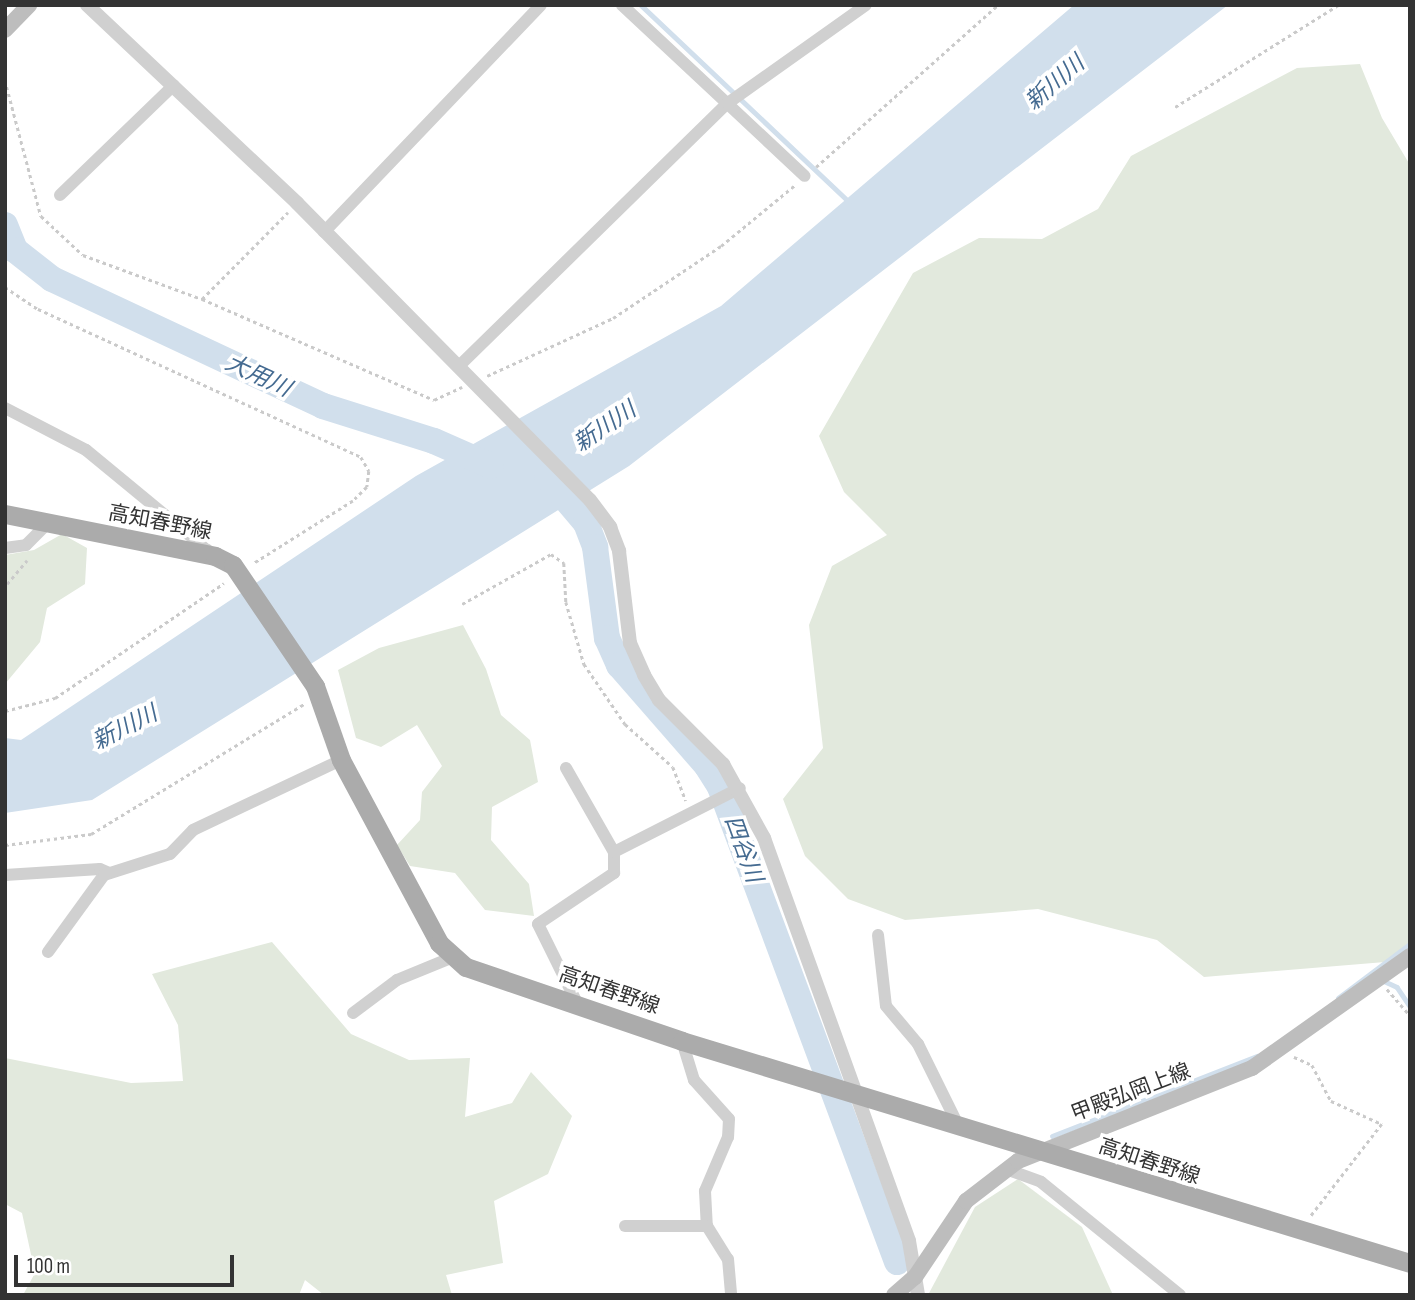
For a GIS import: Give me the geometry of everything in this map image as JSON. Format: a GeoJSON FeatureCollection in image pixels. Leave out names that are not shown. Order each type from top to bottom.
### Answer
{"type":"FeatureCollection","features":[{"type":"Feature","properties":{"kind":"main road"},"geometry":{"type":"LineString","coordinates":[[5,30],[29,5]]}},
{"type":"Feature","properties":{"kind":"main road","name":"高知春野線"},"geometry":{"type":"LineString","coordinates":[[5,514],[215,556],[241,574],[315,691],[341,760],[439,943],[453,957],[482,974],[577,1003],[682,1041],[1410,1263]]}},
{"type":"Feature","properties":{"kind":"main road","name":"甲殿弘岡上線"},"geometry":{"type":"LineString","coordinates":[[894,1295],[915,1277],[966,1201],[1006,1169],[1038,1150],[1252,1068],[1281,1051],[1367,985],[1410,956]]}},
{"type":"Feature","properties":{"kind":"street"},"geometry":{"type":"LineString","coordinates":[[87,5],[297,204],[590,500],[610,527],[619,551],[630,643],[644,675],[659,700],[723,764],[734,791],[764,838],[848,1092],[909,1241],[918,1295]]}},
{"type":"Feature","properties":{"kind":"street"},"geometry":{"type":"LineString","coordinates":[[324,232],[541,5]]}},
{"type":"Feature","properties":{"kind":"street"},"geometry":{"type":"LineString","coordinates":[[622,5],[805,176]]}},
{"type":"Feature","properties":{"kind":"street"},"geometry":{"type":"LineString","coordinates":[[458,367],[728,103],[866,5]]}},
{"type":"Feature","properties":{"kind":"street"},"geometry":{"type":"LineString","coordinates":[[60,195],[174,85]]}},
{"type":"Feature","properties":{"kind":"street"},"geometry":{"type":"LineString","coordinates":[[5,408],[86,450],[215,556]]}},
{"type":"Feature","properties":{"kind":"street"},"geometry":{"type":"LineString","coordinates":[[5,548],[26,545],[48,523]]}},
{"type":"Feature","properties":{"kind":"street"},"geometry":{"type":"LineString","coordinates":[[48,952],[109,873],[170,854],[193,830],[341,760]]}},
{"type":"Feature","properties":{"kind":"street"},"geometry":{"type":"LineString","coordinates":[[566,768],[614,852],[614,873],[538,924],[577,1003]]}},
{"type":"Feature","properties":{"kind":"street"},"geometry":{"type":"LineString","coordinates":[[614,852],[734,791]]}},
{"type":"Feature","properties":{"kind":"street"},"geometry":{"type":"LineString","coordinates":[[5,874],[100,869],[109,873]]}},
{"type":"Feature","properties":{"kind":"street"},"geometry":{"type":"LineString","coordinates":[[878,935],[886,1006],[918,1044],[957,1123]]}},
{"type":"Feature","properties":{"kind":"street"},"geometry":{"type":"LineString","coordinates":[[352,1013],[397,980],[453,957]]}},
{"type":"Feature","properties":{"kind":"street"},"geometry":{"type":"LineString","coordinates":[[682,1041],[694,1080],[729,1119],[728,1138],[705,1191],[707,1226],[728,1259],[731,1295]]}},
{"type":"Feature","properties":{"kind":"street"},"geometry":{"type":"LineString","coordinates":[[1006,1169],[1041,1182],[1180,1295]]}},
{"type":"Feature","properties":{"kind":"street"},"geometry":{"type":"LineString","coordinates":[[625,1226],[707,1226]]}},
{"type":"Feature","properties":{"kind":"path"},"geometry":{"type":"LineString","coordinates":[[818,164],[998,5]]}},
{"type":"Feature","properties":{"kind":"path"},"geometry":{"type":"LineString","coordinates":[[1175,107],[1338,5]]}},
{"type":"Feature","properties":{"kind":"path"},"geometry":{"type":"LineString","coordinates":[[5,80],[41,216],[83,255],[202,299],[434,400],[614,318],[721,246],[805,176]]}},
{"type":"Feature","properties":{"kind":"path"},"geometry":{"type":"LineString","coordinates":[[202,299],[297,204]]}},
{"type":"Feature","properties":{"kind":"path"},"geometry":{"type":"LineString","coordinates":[[5,287],[38,309],[361,457],[369,471],[367,487],[353,501],[55,698],[5,711]]}},
{"type":"Feature","properties":{"kind":"path"},"geometry":{"type":"LineString","coordinates":[[463,604],[551,554],[564,563],[566,602],[584,664],[625,724],[673,767],[695,810]]}},
{"type":"Feature","properties":{"kind":"path"},"geometry":{"type":"LineString","coordinates":[[5,845],[91,834],[219,760],[315,691]]}},
{"type":"Feature","properties":{"kind":"path"},"geometry":{"type":"LineString","coordinates":[[1367,985],[1387,988],[1410,1015]]}},
{"type":"Feature","properties":{"kind":"path"},"geometry":{"type":"LineString","coordinates":[[1281,1051],[1312,1065],[1331,1101],[1382,1124],[1311,1215],[1303,1232]]}},
{"type":"Feature","properties":{"kind":"shaded area"},"geometry":{"type":"Polygon","coordinates":[[[1360,64],[1382,118],[1410,165],[1410,946],[1385,962],[1204,977],[1157,940],[1038,909],[905,920],[848,899],[805,856],[783,799],[823,748],[809,625],[832,566],[887,535],[844,492],[819,436],[913,273],[979,238],[1042,239],[1098,209],[1131,156],[1297,68],[1360,64]]]}},
{"type":"Feature","properties":{"kind":"shaded area"},"geometry":{"type":"Polygon","coordinates":[[[62,534],[87,548],[85,584],[47,608],[40,642],[5,684],[5,555],[34,550],[62,534]]]}},
{"type":"Feature","properties":{"kind":"shaded area"},"geometry":{"type":"Polygon","coordinates":[[[463,625],[486,669],[501,715],[530,740],[538,782],[492,807],[491,840],[529,884],[534,916],[485,910],[455,873],[410,866],[397,845],[420,820],[422,792],[442,766],[417,725],[381,747],[356,738],[338,670],[379,648],[463,625]]]}},
{"type":"Feature","properties":{"kind":"shaded area"},"geometry":{"type":"Polygon","coordinates":[[[272,942],[351,1034],[409,1060],[470,1058],[465,1117],[512,1103],[531,1072],[572,1116],[548,1174],[494,1201],[503,1263],[446,1275],[452,1295],[324,1295],[305,1280],[299,1295],[23,1295],[35,1273],[22,1213],[5,1204],[5,1058],[131,1083],[183,1081],[178,1025],[152,974],[272,942]]]}},
{"type":"Feature","properties":{"kind":"shaded area"},"geometry":{"type":"Polygon","coordinates":[[[1018,1179],[1082,1227],[1113,1295],[928,1295],[975,1207],[1018,1179]]]}},
{"type":"Feature","properties":{"kind":"water","name":"新川川"},"geometry":{"type":"Polygon","coordinates":[[[1074,5],[1228,5],[629,466],[92,800],[5,813],[5,738],[21,740],[416,476],[721,306],[1074,5]]]}},
{"type":"Feature","properties":{"kind":"waterway"},"geometry":{"type":"LineString","coordinates":[[641,5],[849,202]]}},
{"type":"Feature","properties":{"kind":"waterway","name":"大用川"},"geometry":{"type":"LineString","coordinates":[[5,225],[15,250],[52,279],[323,406],[434,441],[491,466]]}},
{"type":"Feature","properties":{"kind":"waterway","name":"四谷川"},"geometry":{"type":"LineString","coordinates":[[547,477],[586,523],[595,547],[607,638],[619,665],[707,766],[720,787],[897,1262]]}},
{"type":"Feature","properties":{"kind":"waterway"},"geometry":{"type":"LineString","coordinates":[[1338,998],[1410,944]]}},
{"type":"Feature","properties":{"kind":"waterway"},"geometry":{"type":"LineString","coordinates":[[1384,981],[1397,987],[1410,1006]]}},
{"type":"Feature","properties":{"kind":"waterway"},"geometry":{"type":"LineString","coordinates":[[1052,1136],[1257,1056]]}}]}
